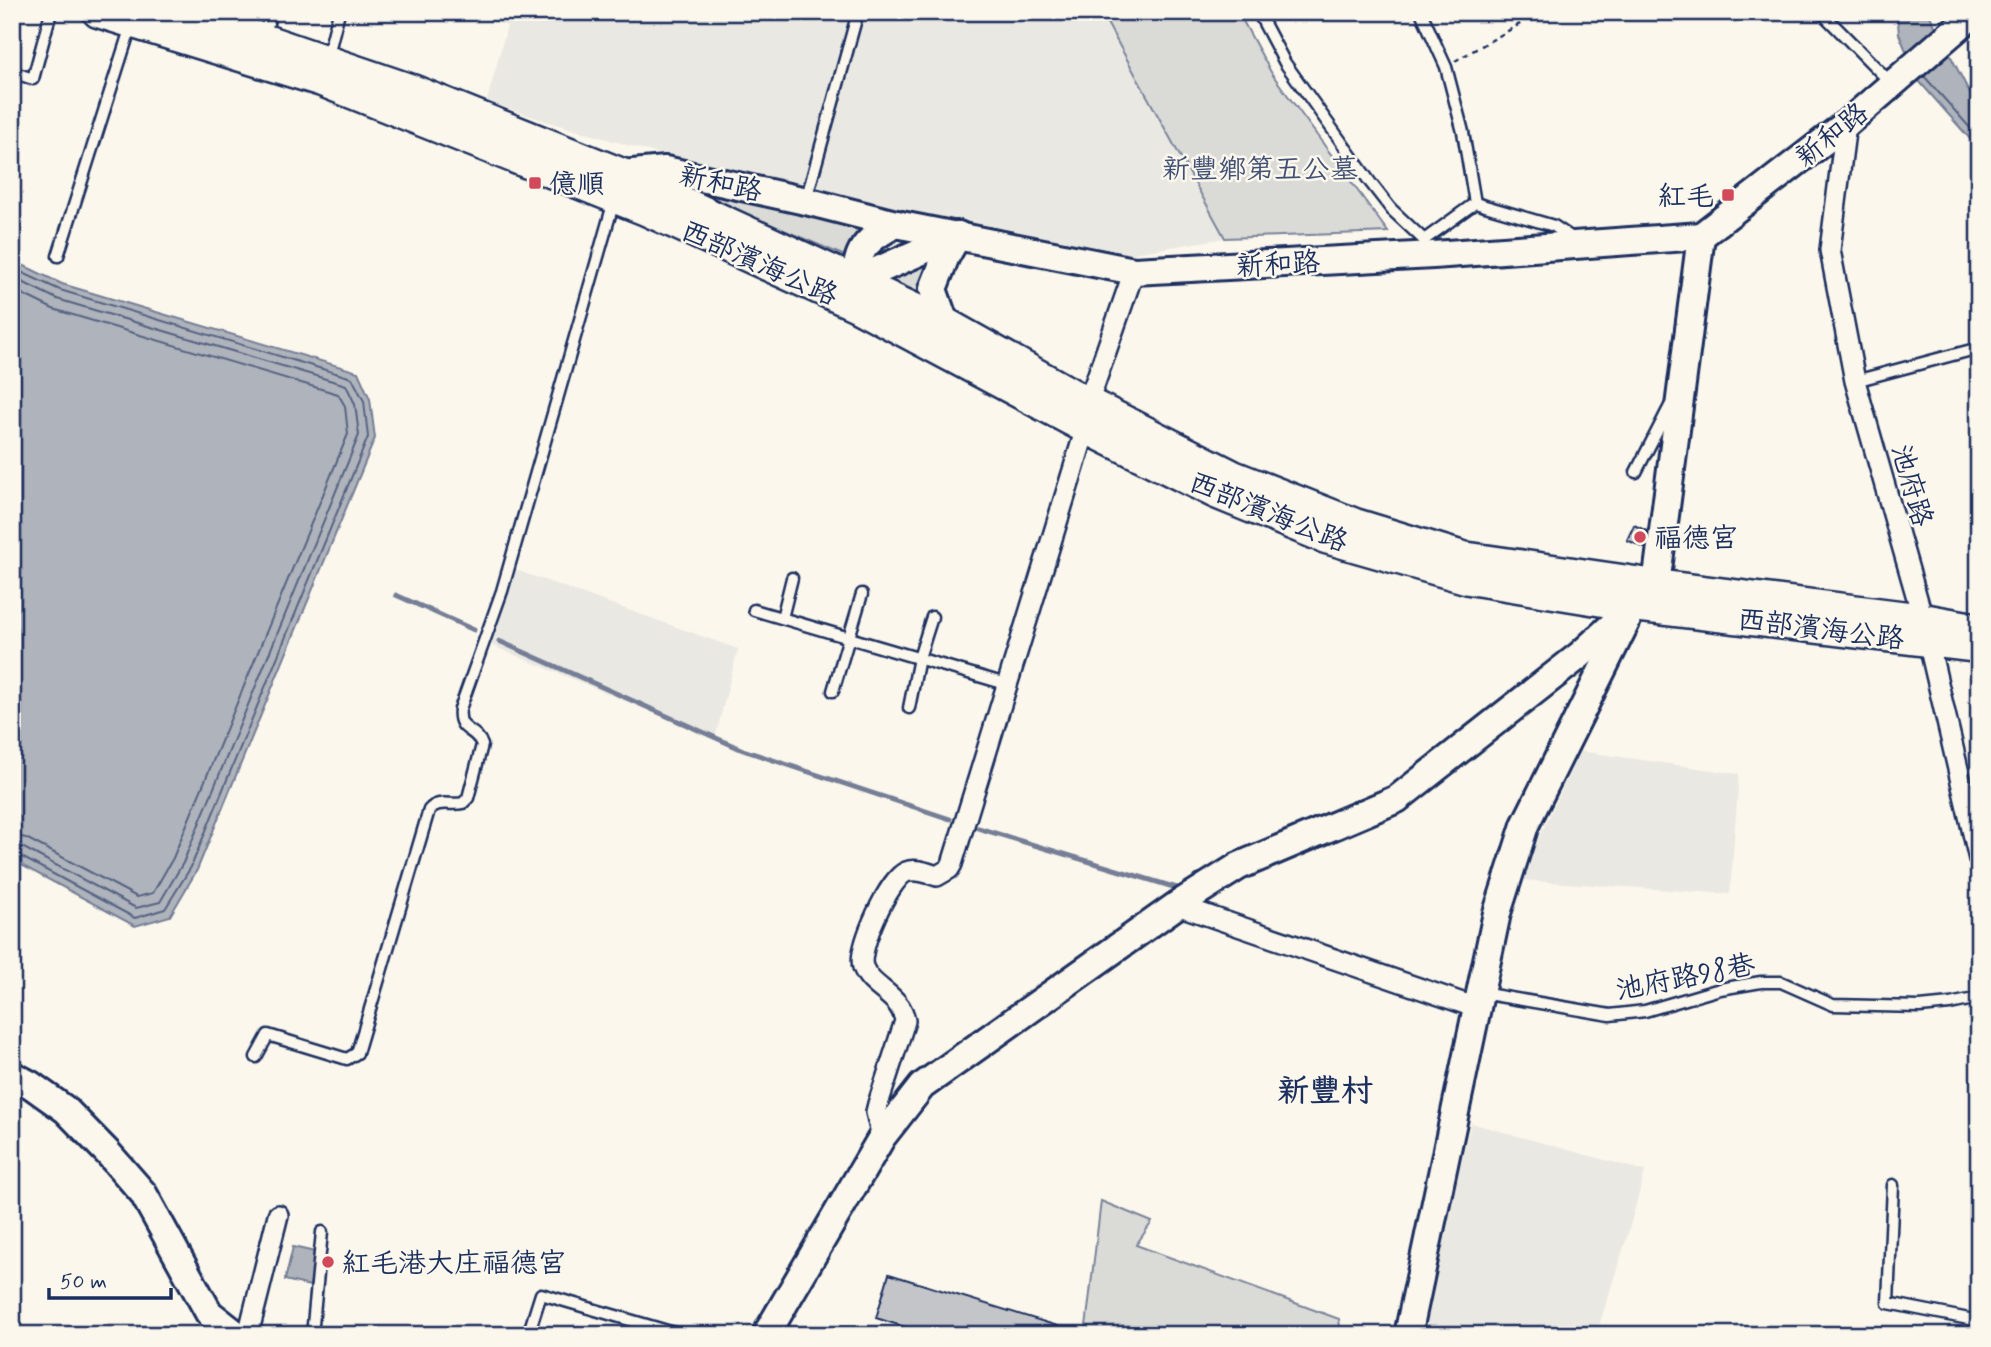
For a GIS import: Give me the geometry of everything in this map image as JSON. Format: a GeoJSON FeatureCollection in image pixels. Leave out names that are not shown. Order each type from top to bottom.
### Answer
{"type":"FeatureCollection","features":[{"type":"Feature","properties":{"kind":"main road","name":"新和路"},"geometry":{"type":"LineString","coordinates":[[98,12],[134,18],[324,71],[412,90],[619,185]]}},
{"type":"Feature","properties":{"kind":"main road","name":"新和路"},"geometry":{"type":"LineString","coordinates":[[189,13],[268,25],[324,71]]}},
{"type":"Feature","properties":{"kind":"main road","name":"西部濱海公路"},"geometry":{"type":"LineString","coordinates":[[619,185],[815,286],[855,293],[945,323],[1087,416],[1216,493],[1326,538],[1469,579],[1634,606],[1925,630],[1979,629]]}},
{"type":"Feature","properties":{"kind":"main road","name":"西部濱海公路"},"geometry":{"type":"LineString","coordinates":[[619,185],[855,293],[1087,416],[1354,524],[1463,557],[1656,584],[1925,630],[1979,647]]}},
{"type":"Feature","properties":{"kind":"street","name":"新和路"},"geometry":{"type":"LineString","coordinates":[[619,185],[665,170],[896,224],[1133,271],[1428,248],[1581,244],[1701,236],[1846,124],[1976,12]]}},
{"type":"Feature","properties":{"kind":"street","name":"池府路"},"geometry":{"type":"LineString","coordinates":[[1846,124],[1830,250],[1855,381],[1925,630],[1979,859]]}},
{"type":"Feature","properties":{"kind":"street"},"geometry":{"type":"LineString","coordinates":[[855,293],[856,263],[864,246],[880,232],[896,224]]}},
{"type":"Feature","properties":{"kind":"street"},"geometry":{"type":"LineString","coordinates":[[855,293],[958,235]]}},
{"type":"Feature","properties":{"kind":"street"},"geometry":{"type":"LineString","coordinates":[[945,323],[933,289],[958,235]]}},
{"type":"Feature","properties":{"kind":"street"},"geometry":{"type":"LineString","coordinates":[[766,1335],[883,1137],[922,1086],[1177,905],[1239,866],[1397,799],[1580,655],[1656,584],[1701,236]]}},
{"type":"Feature","properties":{"kind":"street"},"geometry":{"type":"LineString","coordinates":[[883,1137],[876,1112],[905,1021],[903,1008],[864,970],[864,944],[897,879],[905,872],[918,870],[937,876],[949,869],[1133,271]]}},
{"type":"Feature","properties":{"kind":"street"},"geometry":{"type":"LineString","coordinates":[[1408,1335],[1497,913],[1525,825],[1634,606]]}},
{"type":"Feature","properties":{"kind":"street"},"geometry":{"type":"LineString","coordinates":[[1177,905],[1479,1001]]}},
{"type":"Feature","properties":{"kind":"street"},"geometry":{"type":"LineString","coordinates":[[12,1075],[66,1110],[107,1152],[142,1193],[209,1313],[237,1335]]}},
{"type":"Feature","properties":{"kind":"street"},"geometry":{"type":"LineString","coordinates":[[248,1335],[278,1215]]}},
{"type":"Feature","properties":{"kind":"lane"},"geometry":{"type":"LineString","coordinates":[[12,72],[33,79],[51,12]]}},
{"type":"Feature","properties":{"kind":"lane"},"geometry":{"type":"LineString","coordinates":[[324,71],[339,12]]}},
{"type":"Feature","properties":{"kind":"lane"},"geometry":{"type":"LineString","coordinates":[[806,201],[858,12]]}},
{"type":"Feature","properties":{"kind":"lane"},"geometry":{"type":"LineString","coordinates":[[1258,12],[1284,63],[1391,209],[1428,248],[1475,203]]}},
{"type":"Feature","properties":{"kind":"lane"},"geometry":{"type":"LineString","coordinates":[[1421,12],[1446,67],[1463,132],[1475,203]]}},
{"type":"Feature","properties":{"kind":"lane"},"geometry":{"type":"LineString","coordinates":[[1821,12],[1892,84]]}},
{"type":"Feature","properties":{"kind":"lane"},"geometry":{"type":"LineString","coordinates":[[58,256],[134,18]]}},
{"type":"Feature","properties":{"kind":"lane"},"geometry":{"type":"LineString","coordinates":[[256,1056],[268,1035],[347,1059],[357,1052],[429,810],[440,803],[463,803],[468,798],[482,745],[477,735],[459,721],[460,709],[502,590],[619,185]]}},
{"type":"Feature","properties":{"kind":"lane"},"geometry":{"type":"LineString","coordinates":[[1475,203],[1554,226],[1581,244]]}},
{"type":"Feature","properties":{"kind":"lane"},"geometry":{"type":"LineString","coordinates":[[1855,381],[1979,348]]}},
{"type":"Feature","properties":{"kind":"lane"},"geometry":{"type":"LineString","coordinates":[[1636,472],[1682,384]]}},
{"type":"Feature","properties":{"kind":"lane"},"geometry":{"type":"LineString","coordinates":[[782,618],[792,578]]}},
{"type":"Feature","properties":{"kind":"lane"},"geometry":{"type":"LineString","coordinates":[[833,691],[862,594]]}},
{"type":"Feature","properties":{"kind":"lane"},"geometry":{"type":"LineString","coordinates":[[754,610],[1006,684]]}},
{"type":"Feature","properties":{"kind":"lane"},"geometry":{"type":"LineString","coordinates":[[909,708],[919,658],[932,617]]}},
{"type":"Feature","properties":{"kind":"lane","name":"池府路98巷"},"geometry":{"type":"LineString","coordinates":[[1479,1001],[1610,1015],[1645,1011],[1720,989],[1761,982],[1781,982],[1833,1005],[1920,1007],[1979,998]]}},
{"type":"Feature","properties":{"kind":"lane"},"geometry":{"type":"LineString","coordinates":[[1893,1185],[1888,1303],[1979,1321]]}},
{"type":"Feature","properties":{"kind":"lane"},"geometry":{"type":"LineString","coordinates":[[312,1335],[322,1232]]}},
{"type":"Feature","properties":{"kind":"lane"},"geometry":{"type":"LineString","coordinates":[[528,1335],[541,1294],[681,1335]]}},
{"type":"Feature","properties":{"kind":"path"},"geometry":{"type":"LineString","coordinates":[[1446,67],[1541,12]]}},
{"type":"Feature","properties":{"kind":"shaded area"},"geometry":{"type":"Polygon","coordinates":[[[468,12],[1101,12],[1225,238],[1128,254],[927,222],[717,171],[545,121],[487,101],[507,26],[468,12]]]}},
{"type":"Feature","properties":{"kind":"shaded area"},"geometry":{"type":"Polygon","coordinates":[[[516,570],[738,649],[715,738],[488,644],[516,570]]]}},
{"type":"Feature","properties":{"kind":"shaded area"},"geometry":{"type":"Polygon","coordinates":[[[1580,751],[1739,774],[1730,894],[1519,880],[1580,751]]]}},
{"type":"Feature","properties":{"kind":"shaded area"},"geometry":{"type":"Polygon","coordinates":[[[1471,1123],[1645,1171],[1596,1335],[1420,1335],[1471,1123]]]}},
{"type":"Feature","properties":{"kind":"green space","name":"新豐鄉第五公墓"},"geometry":{"type":"Polygon","coordinates":[[[1101,12],[1238,12],[1272,74],[1388,232],[1225,238],[1101,12]]]}},
{"type":"Feature","properties":{"kind":"green space"},"geometry":{"type":"Polygon","coordinates":[[[675,184],[871,230],[845,256],[675,184]]]}},
{"type":"Feature","properties":{"kind":"green space"},"geometry":{"type":"Polygon","coordinates":[[[932,259],[925,297],[884,278],[932,259]]]}},
{"type":"Feature","properties":{"kind":"green space"},"geometry":{"type":"Polygon","coordinates":[[[1101,1201],[1152,1222],[1136,1245],[1339,1319],[1341,1335],[1085,1335],[1101,1201]]]}},
{"type":"Feature","properties":{"kind":"water"},"geometry":{"type":"Polygon","coordinates":[[[1897,12],[1928,12],[1979,111],[1979,149],[1918,80],[1899,34],[1897,12]]]}},
{"type":"Feature","properties":{"kind":"water"},"geometry":{"type":"Polygon","coordinates":[[[12,260],[62,284],[358,372],[370,399],[375,438],[197,870],[170,916],[135,926],[12,860],[12,260]]]}},
{"type":"Feature","properties":{"kind":"water"},"geometry":{"type":"Polygon","coordinates":[[[293,1247],[315,1252],[310,1286],[285,1280],[293,1247]]]}},
{"type":"Feature","properties":{"kind":"building","name":"福德宮"},"geometry":{"type":"Polygon","coordinates":[[[1634,525],[1647,531],[1645,548],[1627,540],[1634,525]]]}},
{"type":"Feature","properties":{"kind":"building"},"geometry":{"type":"Polygon","coordinates":[[[889,1274],[1077,1332],[1076,1335],[931,1335],[876,1318],[889,1274]]]}},
{"type":"Feature","properties":{"kind":"waterway"},"geometry":{"type":"LineString","coordinates":[[396,595],[474,630]]}},
{"type":"Feature","properties":{"kind":"waterway"},"geometry":{"type":"LineString","coordinates":[[499,641],[743,750],[950,819]]}},
{"type":"Feature","properties":{"kind":"waterway"},"geometry":{"type":"LineString","coordinates":[[978,828],[1177,888]]}},
{"type":"Feature","properties":{"kind":"place","name":"億順"},"geometry":{"type":"Point","coordinates":[535,183]}},
{"type":"Feature","properties":{"kind":"place","name":"紅毛"},"geometry":{"type":"Point","coordinates":[1728,195]}},
{"type":"Feature","properties":{"kind":"place","name":"福德宮"},"geometry":{"type":"Point","coordinates":[1640,537]}},
{"type":"Feature","properties":{"kind":"place","name":"紅毛港大庄福德宮"},"geometry":{"type":"Point","coordinates":[328,1262]}},
{"type":"Feature","properties":{"kind":"district","name":"新豐村"},"geometry":{"type":"Point","coordinates":[1325,1090]}}]}
